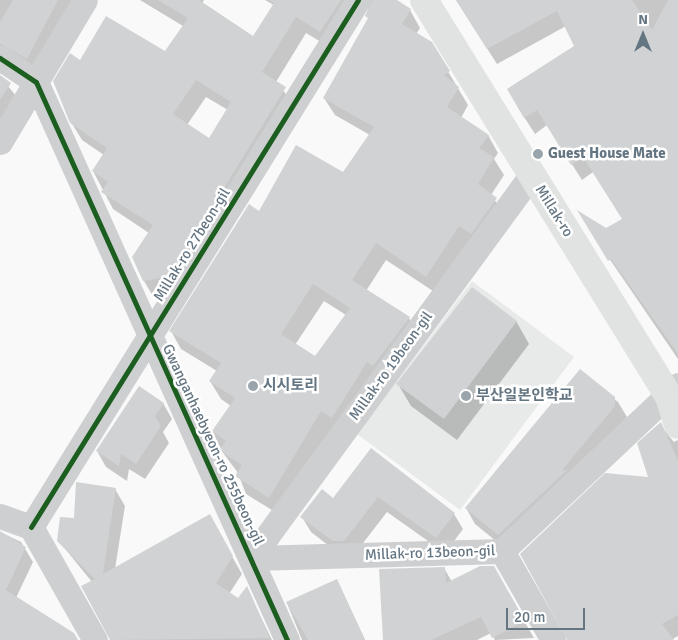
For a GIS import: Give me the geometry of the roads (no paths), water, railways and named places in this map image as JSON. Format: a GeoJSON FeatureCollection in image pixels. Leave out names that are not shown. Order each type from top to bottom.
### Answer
{"type":"FeatureCollection","features":[{"type":"Feature","properties":{"kind":"street"},"geometry":{"type":"LineString","coordinates":[[0,142],[85,0]]}},
{"type":"Feature","properties":{"kind":"street","name":"Millak-ro 27beon-gil"},"geometry":{"type":"LineString","coordinates":[[31,528],[358,0]]}},
{"type":"Feature","properties":{"kind":"street","name":"Millak-ro"},"geometry":{"type":"LineString","coordinates":[[424,0],[532,174],[673,391],[678,425]]}},
{"type":"Feature","properties":{"kind":"street"},"geometry":{"type":"LineString","coordinates":[[0,58],[36,82]]}},
{"type":"Feature","properties":{"kind":"street","name":"Gwanganhaebyeon-ro 255beon-gil"},"geometry":{"type":"LineString","coordinates":[[36,82],[288,640]]}},
{"type":"Feature","properties":{"kind":"street","name":"Millak-ro 19beon-gil"},"geometry":{"type":"LineString","coordinates":[[251,558],[532,174]]}},
{"type":"Feature","properties":{"kind":"street","name":"Millak-ro 13beon-gil"},"geometry":{"type":"LineString","coordinates":[[251,558],[502,551],[673,391]]}},
{"type":"Feature","properties":{"kind":"street"},"geometry":{"type":"LineString","coordinates":[[0,516],[31,528],[95,640]]}},
{"type":"Feature","properties":{"kind":"street"},"geometry":{"type":"LineString","coordinates":[[502,551],[552,640]]}},
{"type":"Feature","properties":{"kind":"place","name":"Guest House Mate"},"geometry":{"type":"Point","coordinates":[538,154]}},
{"type":"Feature","properties":{"kind":"place","name":"시시토리"},"geometry":{"type":"Point","coordinates":[253,386]}},
{"type":"Feature","properties":{"kind":"place","name":"부산일본인학교"},"geometry":{"type":"Point","coordinates":[466,396]}}]}
